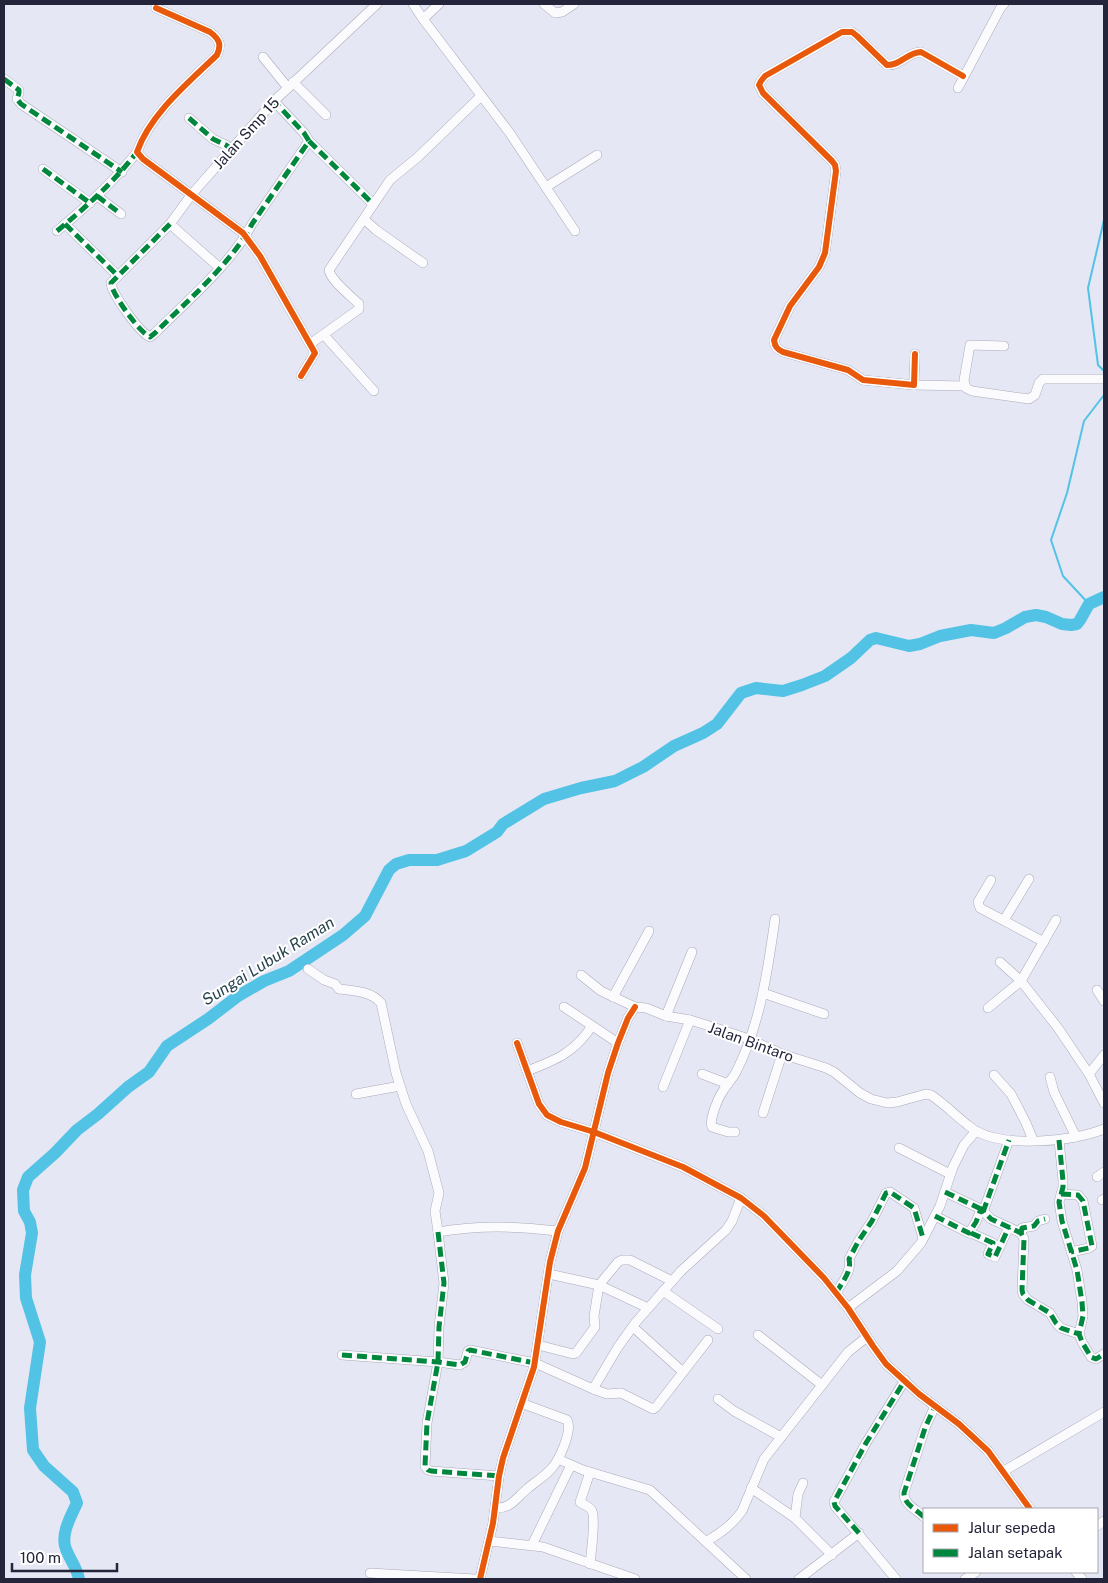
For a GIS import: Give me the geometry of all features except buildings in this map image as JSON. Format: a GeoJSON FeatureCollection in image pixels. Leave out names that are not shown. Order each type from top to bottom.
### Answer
{"type":"FeatureCollection","features":[{"type":"Feature","properties":{"kind":"street","name":"Jalan Smp 15"},"geometry":{"type":"LineString","coordinates":[[117,275],[170,224],[192,194],[274,101],[378,4]]}},
{"type":"Feature","properties":{"kind":"street"},"geometry":{"type":"LineString","coordinates":[[412,4],[510,132],[575,230]]}},
{"type":"Feature","properties":{"kind":"street"},"geometry":{"type":"LineString","coordinates":[[423,19],[439,4]]}},
{"type":"Feature","properties":{"kind":"street"},"geometry":{"type":"LineString","coordinates":[[544,4],[555,13],[562,12],[574,4]]}},
{"type":"Feature","properties":{"kind":"street"},"geometry":{"type":"LineString","coordinates":[[958,88],[1004,4]]}},
{"type":"Feature","properties":{"kind":"street"},"geometry":{"type":"LineString","coordinates":[[57,231],[122,172],[137,152],[148,129],[171,100],[217,55],[220,49],[217,37],[210,32],[156,8]]}},
{"type":"Feature","properties":{"kind":"street"},"geometry":{"type":"LineString","coordinates":[[963,76],[921,52],[909,55],[895,64],[887,64],[857,36],[847,31],[829,39],[765,76],[761,81],[759,85],[763,93],[832,161],[836,171],[825,253],[819,267],[790,306],[774,340],[775,346],[777,350],[783,352],[848,370],[863,380],[914,385],[965,386],[972,391],[1029,398],[1035,395],[1039,383],[1043,380],[1104,379]]}},
{"type":"Feature","properties":{"kind":"street"},"geometry":{"type":"LineString","coordinates":[[263,57],[290,85],[326,115]]}},
{"type":"Feature","properties":{"kind":"street"},"geometry":{"type":"LineString","coordinates":[[4,79],[19,90],[19,102],[122,172]]}},
{"type":"Feature","properties":{"kind":"street"},"geometry":{"type":"LineString","coordinates":[[310,344],[359,309],[359,304],[336,282],[329,273],[329,270],[373,204],[390,180],[418,157],[481,96]]}},
{"type":"Feature","properties":{"kind":"street"},"geometry":{"type":"LineString","coordinates":[[274,101],[304,133],[309,141],[373,204]]}},
{"type":"Feature","properties":{"kind":"street"},"geometry":{"type":"LineString","coordinates":[[189,118],[213,139],[231,149]]}},
{"type":"Feature","properties":{"kind":"street"},"geometry":{"type":"LineString","coordinates":[[66,224],[117,275],[111,282],[113,290],[140,329],[150,337],[220,268],[246,236],[252,224],[309,141]]}},
{"type":"Feature","properties":{"kind":"street"},"geometry":{"type":"LineString","coordinates":[[137,152],[143,159],[246,236],[260,256],[315,353],[301,376]]}},
{"type":"Feature","properties":{"kind":"street"},"geometry":{"type":"LineString","coordinates":[[546,187],[597,155]]}},
{"type":"Feature","properties":{"kind":"street"},"geometry":{"type":"LineString","coordinates":[[43,169],[90,203]]}},
{"type":"Feature","properties":{"kind":"street"},"geometry":{"type":"LineString","coordinates":[[97,196],[121,214]]}},
{"type":"Feature","properties":{"kind":"street"},"geometry":{"type":"LineString","coordinates":[[364,219],[376,230],[423,263]]}},
{"type":"Feature","properties":{"kind":"street"},"geometry":{"type":"LineString","coordinates":[[170,224],[220,268]]}},
{"type":"Feature","properties":{"kind":"street"},"geometry":{"type":"LineString","coordinates":[[324,335],[374,391]]}},
{"type":"Feature","properties":{"kind":"street"},"geometry":{"type":"LineString","coordinates":[[965,386],[964,380],[970,345],[1004,346]]}},
{"type":"Feature","properties":{"kind":"street"},"geometry":{"type":"LineString","coordinates":[[914,385],[915,354]]}},
{"type":"Feature","properties":{"kind":"street"},"geometry":{"type":"LineString","coordinates":[[1004,920],[1029,879]]}},
{"type":"Feature","properties":{"kind":"street"},"geometry":{"type":"LineString","coordinates":[[991,880],[978,904],[980,908],[1044,942]]}},
{"type":"Feature","properties":{"kind":"street"},"geometry":{"type":"LineString","coordinates":[[735,1132],[715,1128],[710,1124],[722,1091],[737,1071],[749,1039],[763,993],[775,919]]}},
{"type":"Feature","properties":{"kind":"street"},"geometry":{"type":"LineString","coordinates":[[988,1008],[1020,982],[1056,920]]}},
{"type":"Feature","properties":{"kind":"street"},"geometry":{"type":"LineString","coordinates":[[613,997],[649,931]]}},
{"type":"Feature","properties":{"kind":"street"},"geometry":{"type":"LineString","coordinates":[[666,1016],[692,952]]}},
{"type":"Feature","properties":{"kind":"street"},"geometry":{"type":"LineString","coordinates":[[1000,962],[1020,982],[1058,1028],[1089,1074],[1104,1103]]}},
{"type":"Feature","properties":{"kind":"street"},"geometry":{"type":"LineString","coordinates":[[308,969],[324,980],[335,984],[339,990],[357,991],[376,998],[381,1003],[396,1073],[410,1112],[426,1146],[439,1193],[435,1211],[444,1282],[439,1327],[438,1362],[427,1423],[426,1468],[431,1471],[499,1476]]}},
{"type":"Feature","properties":{"kind":"street","name":"Jalan Bintaro"},"geometry":{"type":"LineString","coordinates":[[581,975],[601,991],[635,1007],[646,1008],[666,1016],[690,1020],[749,1039],[782,1054],[826,1068],[834,1072],[860,1093],[879,1102],[897,1102],[926,1094],[931,1095],[976,1131]]}},
{"type":"Feature","properties":{"kind":"street"},"geometry":{"type":"LineString","coordinates":[[1097,990],[1104,1001]]}},
{"type":"Feature","properties":{"kind":"street"},"geometry":{"type":"LineString","coordinates":[[763,993],[824,1014]]}},
{"type":"Feature","properties":{"kind":"street"},"geometry":{"type":"LineString","coordinates":[[564,1007],[618,1043]]}},
{"type":"Feature","properties":{"kind":"street"},"geometry":{"type":"LineString","coordinates":[[480,1579],[496,1508],[499,1476],[508,1442],[535,1363],[558,1231],[585,1168],[608,1073],[628,1018],[635,1007]]}},
{"type":"Feature","properties":{"kind":"street"},"geometry":{"type":"LineString","coordinates":[[663,1087],[690,1020]]}},
{"type":"Feature","properties":{"kind":"street"},"geometry":{"type":"LineString","coordinates":[[527,1071],[566,1054],[581,1041],[592,1026]]}},
{"type":"Feature","properties":{"kind":"street"},"geometry":{"type":"LineString","coordinates":[[516,1043],[539,1104],[548,1115],[561,1122],[594,1132],[683,1167],[741,1198],[764,1216],[824,1278],[848,1308],[886,1364],[919,1394],[959,1424],[988,1451],[1029,1508]]}},
{"type":"Feature","properties":{"kind":"street"},"geometry":{"type":"LineString","coordinates":[[763,1114],[782,1054]]}},
{"type":"Feature","properties":{"kind":"street"},"geometry":{"type":"LineString","coordinates":[[1089,1074],[1104,1055]]}},
{"type":"Feature","properties":{"kind":"street"},"geometry":{"type":"LineString","coordinates":[[702,1074],[728,1084]]}},
{"type":"Feature","properties":{"kind":"street"},"geometry":{"type":"LineString","coordinates":[[994,1075],[1010,1094],[1033,1140]]}},
{"type":"Feature","properties":{"kind":"street"},"geometry":{"type":"LineString","coordinates":[[1050,1078],[1054,1092],[1076,1137]]}},
{"type":"Feature","properties":{"kind":"street"},"geometry":{"type":"LineString","coordinates":[[356,1094],[400,1086]]}},
{"type":"Feature","properties":{"kind":"street"},"geometry":{"type":"LineString","coordinates":[[848,1308],[897,1271],[921,1243],[935,1216],[950,1174],[964,1145],[976,1131],[1009,1140],[1059,1140],[1090,1134],[1104,1129]]}},
{"type":"Feature","properties":{"kind":"street"},"geometry":{"type":"LineString","coordinates":[[971,1233],[982,1211],[1009,1140]]}},
{"type":"Feature","properties":{"kind":"street"},"geometry":{"type":"LineString","coordinates":[[1059,1140],[1063,1181],[1059,1202],[1062,1221],[1077,1270],[1082,1302],[1083,1316],[1079,1334],[1092,1357],[1096,1359],[1104,1354]]}},
{"type":"Feature","properties":{"kind":"street"},"geometry":{"type":"LineString","coordinates":[[899,1148],[950,1174]]}},
{"type":"Feature","properties":{"kind":"street"},"geometry":{"type":"LineString","coordinates":[[836,1293],[849,1271],[849,1259],[886,1193],[890,1192],[914,1208],[923,1238]]}},
{"type":"Feature","properties":{"kind":"street"},"geometry":{"type":"LineString","coordinates":[[944,1192],[982,1211],[991,1219],[1021,1233],[1024,1239],[1022,1290],[1025,1297],[1050,1313],[1056,1324],[1079,1334]]}},
{"type":"Feature","properties":{"kind":"street"},"geometry":{"type":"LineString","coordinates":[[1061,1194],[1078,1195],[1083,1201],[1092,1246],[1071,1252]]}},
{"type":"Feature","properties":{"kind":"street"},"geometry":{"type":"LineString","coordinates":[[593,1389],[618,1347],[648,1308],[672,1281],[726,1230],[732,1221],[741,1198]]}},
{"type":"Feature","properties":{"kind":"street"},"geometry":{"type":"LineString","coordinates":[[935,1216],[993,1243],[988,1254],[995,1257],[1009,1226]]}},
{"type":"Feature","properties":{"kind":"street"},"geometry":{"type":"LineString","coordinates":[[1021,1233],[1022,1228],[1034,1226],[1038,1221],[1045,1220]]}},
{"type":"Feature","properties":{"kind":"street"},"geometry":{"type":"LineString","coordinates":[[438,1232],[507,1226],[558,1231]]}},
{"type":"Feature","properties":{"kind":"street"},"geometry":{"type":"LineString","coordinates":[[538,1345],[573,1354],[576,1353],[595,1327],[595,1306],[599,1285],[618,1262],[630,1260],[672,1281]]}},
{"type":"Feature","properties":{"kind":"street"},"geometry":{"type":"LineString","coordinates":[[549,1274],[599,1285],[648,1308]]}},
{"type":"Feature","properties":{"kind":"street"},"geometry":{"type":"LineString","coordinates":[[663,1292],[718,1328]]}},
{"type":"Feature","properties":{"kind":"street"},"geometry":{"type":"LineString","coordinates":[[633,1327],[683,1372]]}},
{"type":"Feature","properties":{"kind":"street"},"geometry":{"type":"LineString","coordinates":[[758,1335],[822,1385]]}},
{"type":"Feature","properties":{"kind":"street"},"geometry":{"type":"LineString","coordinates":[[707,1542],[724,1530],[742,1511],[764,1459],[848,1352],[867,1337]]}},
{"type":"Feature","properties":{"kind":"street"},"geometry":{"type":"LineString","coordinates":[[342,1355],[462,1365],[470,1350],[535,1363],[593,1389],[608,1394],[620,1393],[654,1409],[708,1340]]}},
{"type":"Feature","properties":{"kind":"street"},"geometry":{"type":"LineString","coordinates":[[896,1579],[835,1506],[834,1502],[866,1443],[905,1380]]}},
{"type":"Feature","properties":{"kind":"street"},"geometry":{"type":"LineString","coordinates":[[718,1399],[781,1437]]}},
{"type":"Feature","properties":{"kind":"street"},"geometry":{"type":"LineString","coordinates":[[496,1508],[504,1508],[512,1504],[552,1468],[558,1459],[570,1428],[565,1418],[521,1403]]}},
{"type":"Feature","properties":{"kind":"street"},"geometry":{"type":"LineString","coordinates":[[923,1516],[909,1505],[904,1498],[904,1493],[925,1428],[935,1406]]}},
{"type":"Feature","properties":{"kind":"street"},"geometry":{"type":"LineString","coordinates":[[1004,1471],[1104,1412]]}},
{"type":"Feature","properties":{"kind":"street"},"geometry":{"type":"LineString","coordinates":[[558,1459],[583,1470],[650,1490],[746,1579]]}},
{"type":"Feature","properties":{"kind":"street"},"geometry":{"type":"LineString","coordinates":[[532,1545],[571,1465]]}},
{"type":"Feature","properties":{"kind":"street"},"geometry":{"type":"LineString","coordinates":[[590,1472],[580,1502],[590,1508],[593,1514],[593,1542],[590,1564]]}},
{"type":"Feature","properties":{"kind":"street"},"geometry":{"type":"LineString","coordinates":[[795,1518],[798,1494],[803,1483]]}},
{"type":"Feature","properties":{"kind":"street"},"geometry":{"type":"LineString","coordinates":[[751,1488],[795,1518],[832,1555]]}},
{"type":"Feature","properties":{"kind":"street"},"geometry":{"type":"LineString","coordinates":[[799,1579],[859,1533]]}},
{"type":"Feature","properties":{"kind":"street"},"geometry":{"type":"LineString","coordinates":[[489,1541],[543,1547],[635,1579]]}},
{"type":"Feature","properties":{"kind":"street"},"geometry":{"type":"LineString","coordinates":[[370,1573],[475,1579]]}},
{"type":"Feature","properties":{"kind":"waterway"},"geometry":{"type":"LineString","coordinates":[[1104,220],[1088,288],[1098,365],[1104,371]]}},
{"type":"Feature","properties":{"kind":"waterway"},"geometry":{"type":"LineString","coordinates":[[1089,604],[1063,576],[1051,540],[1067,493],[1084,421],[1104,395]]}},
{"type":"Feature","properties":{"kind":"waterway","name":"Sungai Lubuk Raman"},"geometry":{"type":"LineString","coordinates":[[79,1579],[66,1549],[64,1538],[77,1503],[73,1492],[44,1466],[33,1450],[30,1408],[40,1342],[26,1298],[25,1275],[32,1233],[30,1222],[24,1211],[23,1190],[28,1177],[77,1130],[149,1072],[167,1046],[208,1019],[238,996],[264,981],[289,971],[343,935],[365,916],[389,870],[396,864],[409,860],[437,860],[466,851],[497,832],[503,824],[544,799],[581,788],[615,781],[643,767],[674,746],[703,733],[717,724],[741,693],[756,688],[783,691],[825,676],[851,658],[870,640],[876,638],[909,646],[940,636],[971,630],[994,633],[1025,617],[1036,615],[1062,624],[1077,624],[1089,604],[1104,597]]}},
{"type":"Feature","properties":{"kind":"marked path"},"geometry":{"type":"LineString","coordinates":[[4,79],[19,90],[17,99],[21,104],[122,172]]}},
{"type":"Feature","properties":{"kind":"marked path"},"geometry":{"type":"LineString","coordinates":[[170,224],[111,283],[127,312],[139,328],[150,337],[221,268],[243,239],[309,141],[304,133],[274,101]]}},
{"type":"Feature","properties":{"kind":"marked path"},"geometry":{"type":"LineString","coordinates":[[189,118],[213,139],[231,149]]}},
{"type":"Feature","properties":{"kind":"marked path"},"geometry":{"type":"LineString","coordinates":[[309,141],[373,204]]}},
{"type":"Feature","properties":{"kind":"marked path"},"geometry":{"type":"LineString","coordinates":[[57,231],[99,194],[137,152]]}},
{"type":"Feature","properties":{"kind":"marked path"},"geometry":{"type":"LineString","coordinates":[[43,169],[90,203]]}},
{"type":"Feature","properties":{"kind":"marked path"},"geometry":{"type":"LineString","coordinates":[[97,196],[121,214]]}},
{"type":"Feature","properties":{"kind":"marked path"},"geometry":{"type":"LineString","coordinates":[[65,224],[117,275]]}},
{"type":"Feature","properties":{"kind":"marked path"},"geometry":{"type":"LineString","coordinates":[[983,1212],[1009,1140]]}},
{"type":"Feature","properties":{"kind":"marked path"},"geometry":{"type":"LineString","coordinates":[[1059,1140],[1063,1181],[1059,1202],[1062,1221],[1077,1270],[1082,1302],[1083,1316],[1079,1334],[1091,1357],[1096,1359],[1104,1354]]}},
{"type":"Feature","properties":{"kind":"marked path"},"geometry":{"type":"LineString","coordinates":[[836,1293],[848,1273],[849,1259],[886,1193],[890,1192],[914,1208],[923,1238]]}},
{"type":"Feature","properties":{"kind":"marked path"},"geometry":{"type":"LineString","coordinates":[[945,1192],[981,1209]]}},
{"type":"Feature","properties":{"kind":"marked path"},"geometry":{"type":"LineString","coordinates":[[1061,1194],[1078,1195],[1083,1201],[1092,1246],[1071,1252]]}},
{"type":"Feature","properties":{"kind":"marked path"},"geometry":{"type":"LineString","coordinates":[[935,1216],[969,1233],[981,1209],[991,1219],[1021,1233],[1024,1239],[1023,1294],[1028,1300],[1050,1313],[1061,1328],[1079,1334]]}},
{"type":"Feature","properties":{"kind":"marked path"},"geometry":{"type":"LineString","coordinates":[[1021,1233],[1022,1228],[1034,1226],[1038,1221],[1045,1219]]}},
{"type":"Feature","properties":{"kind":"marked path"},"geometry":{"type":"LineString","coordinates":[[971,1233],[993,1243],[988,1254],[995,1257],[1009,1227]]}},
{"type":"Feature","properties":{"kind":"marked path"},"geometry":{"type":"LineString","coordinates":[[438,1232],[444,1283],[439,1327],[438,1362],[427,1423],[425,1466],[431,1471],[499,1476]]}},
{"type":"Feature","properties":{"kind":"marked path"},"geometry":{"type":"LineString","coordinates":[[342,1355],[460,1365],[465,1362],[470,1350],[535,1363]]}},
{"type":"Feature","properties":{"kind":"marked path"},"geometry":{"type":"LineString","coordinates":[[859,1533],[835,1506],[834,1502],[866,1443],[905,1380]]}},
{"type":"Feature","properties":{"kind":"marked path"},"geometry":{"type":"LineString","coordinates":[[923,1516],[908,1504],[904,1493],[925,1428],[935,1406]]}},
{"type":"Feature","properties":{"kind":"cycle path"},"geometry":{"type":"LineString","coordinates":[[156,8],[210,32],[216,37],[219,48],[217,55],[171,99],[151,125],[137,152],[143,159],[243,233],[260,256],[315,353],[301,376]]}},
{"type":"Feature","properties":{"kind":"cycle path"},"geometry":{"type":"LineString","coordinates":[[915,354],[914,385],[863,380],[848,370],[783,352],[776,346],[774,340],[790,306],[819,267],[825,253],[836,171],[832,161],[763,93],[759,85],[765,76],[842,32],[852,32],[887,65],[892,65],[912,54],[921,52],[963,76]]}},
{"type":"Feature","properties":{"kind":"cycle path"},"geometry":{"type":"LineString","coordinates":[[480,1579],[493,1523],[503,1458],[534,1367],[550,1262],[558,1231],[585,1168],[608,1073],[628,1018],[635,1007]]}},
{"type":"Feature","properties":{"kind":"cycle path"},"geometry":{"type":"LineString","coordinates":[[517,1043],[539,1104],[547,1115],[561,1122],[594,1132],[683,1167],[741,1198],[764,1216],[824,1278],[848,1308],[886,1364],[919,1394],[959,1424],[988,1451],[1029,1508]]}}]}
